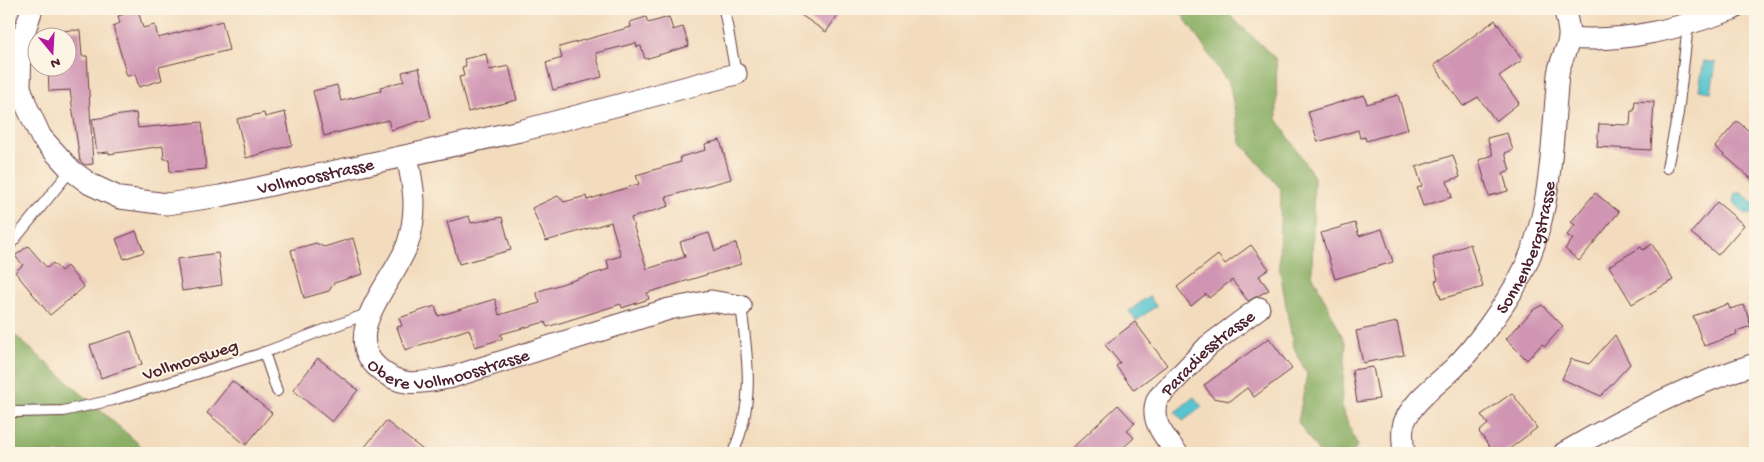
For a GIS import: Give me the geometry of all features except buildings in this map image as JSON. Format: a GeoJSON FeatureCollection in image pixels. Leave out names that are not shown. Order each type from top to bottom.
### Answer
{"type":"FeatureCollection","features":[{"type":"Feature","properties":{"kind":"street","name":"Vollmoosstrasse"},"geometry":{"type":"LineString","coordinates":[[32,9],[21,42],[20,87],[41,137],[71,170],[90,184],[120,198],[167,204],[220,196],[520,131],[736,74]]}},
{"type":"Feature","properties":{"kind":"street","name":"Sonnenbergstrasse"},"geometry":{"type":"LineString","coordinates":[[1404,453],[1402,440],[1404,423],[1420,400],[1456,366],[1500,309],[1516,284],[1527,261],[1545,210],[1550,178],[1558,72],[1569,38],[1565,9]]}},
{"type":"Feature","properties":{"kind":"street"},"geometry":{"type":"LineString","coordinates":[[1569,38],[1596,40],[1622,38],[1688,25],[1733,9]]}},
{"type":"Feature","properties":{"kind":"street","name":"Obere Vollmoosstrasse"},"geometry":{"type":"LineString","coordinates":[[407,156],[415,194],[414,216],[407,245],[370,313],[365,326],[364,339],[371,361],[386,374],[402,383],[420,383],[449,378],[669,309],[711,301],[741,306]]}},
{"type":"Feature","properties":{"kind":"street","name":"Paradiesstrasse"},"geometry":{"type":"LineString","coordinates":[[1170,448],[1154,416],[1154,406],[1158,398],[1208,346],[1259,308]]}},
{"type":"Feature","properties":{"kind":"street"},"geometry":{"type":"LineString","coordinates":[[1564,453],[1636,413],[1718,375],[1755,364]]}},
{"type":"Feature","properties":{"kind":"lane"},"geometry":{"type":"LineString","coordinates":[[724,9],[736,74]]}},
{"type":"Feature","properties":{"kind":"lane"},"geometry":{"type":"LineString","coordinates":[[1668,168],[1678,113],[1688,25]]}},
{"type":"Feature","properties":{"kind":"lane"},"geometry":{"type":"LineString","coordinates":[[9,246],[71,170]]}},
{"type":"Feature","properties":{"kind":"lane"},"geometry":{"type":"LineString","coordinates":[[733,453],[747,412],[749,383],[741,306]]}},
{"type":"Feature","properties":{"kind":"lane","name":"Vollmoosweg"},"geometry":{"type":"LineString","coordinates":[[15,412],[63,410],[112,400],[264,352],[370,313]]}},
{"type":"Feature","properties":{"kind":"lane"},"geometry":{"type":"LineString","coordinates":[[264,352],[277,391]]}},
{"type":"Feature","properties":{"kind":"green space"},"geometry":{"type":"Polygon","coordinates":[[[1223,9],[1276,59],[1277,119],[1314,177],[1312,274],[1346,344],[1341,406],[1357,445],[1353,453],[1319,453],[1298,422],[1307,374],[1293,346],[1279,265],[1281,189],[1241,143],[1230,86],[1179,10],[1223,9]]]}},
{"type":"Feature","properties":{"kind":"green space"},"geometry":{"type":"Polygon","coordinates":[[[9,330],[149,453],[9,453],[9,330]]]}},
{"type":"Feature","properties":{"kind":"water"},"geometry":{"type":"Polygon","coordinates":[[[1704,61],[1716,63],[1711,92],[1699,90],[1704,61]]]}},
{"type":"Feature","properties":{"kind":"water"},"geometry":{"type":"Polygon","coordinates":[[[1735,193],[1741,193],[1755,204],[1755,210],[1752,214],[1746,214],[1733,202],[1735,193]]]}},
{"type":"Feature","properties":{"kind":"water"},"geometry":{"type":"Polygon","coordinates":[[[1149,296],[1156,306],[1136,321],[1129,311],[1149,296]]]}},
{"type":"Feature","properties":{"kind":"water"},"geometry":{"type":"Polygon","coordinates":[[[1194,397],[1202,407],[1183,421],[1175,412],[1194,397]]]}}]}
